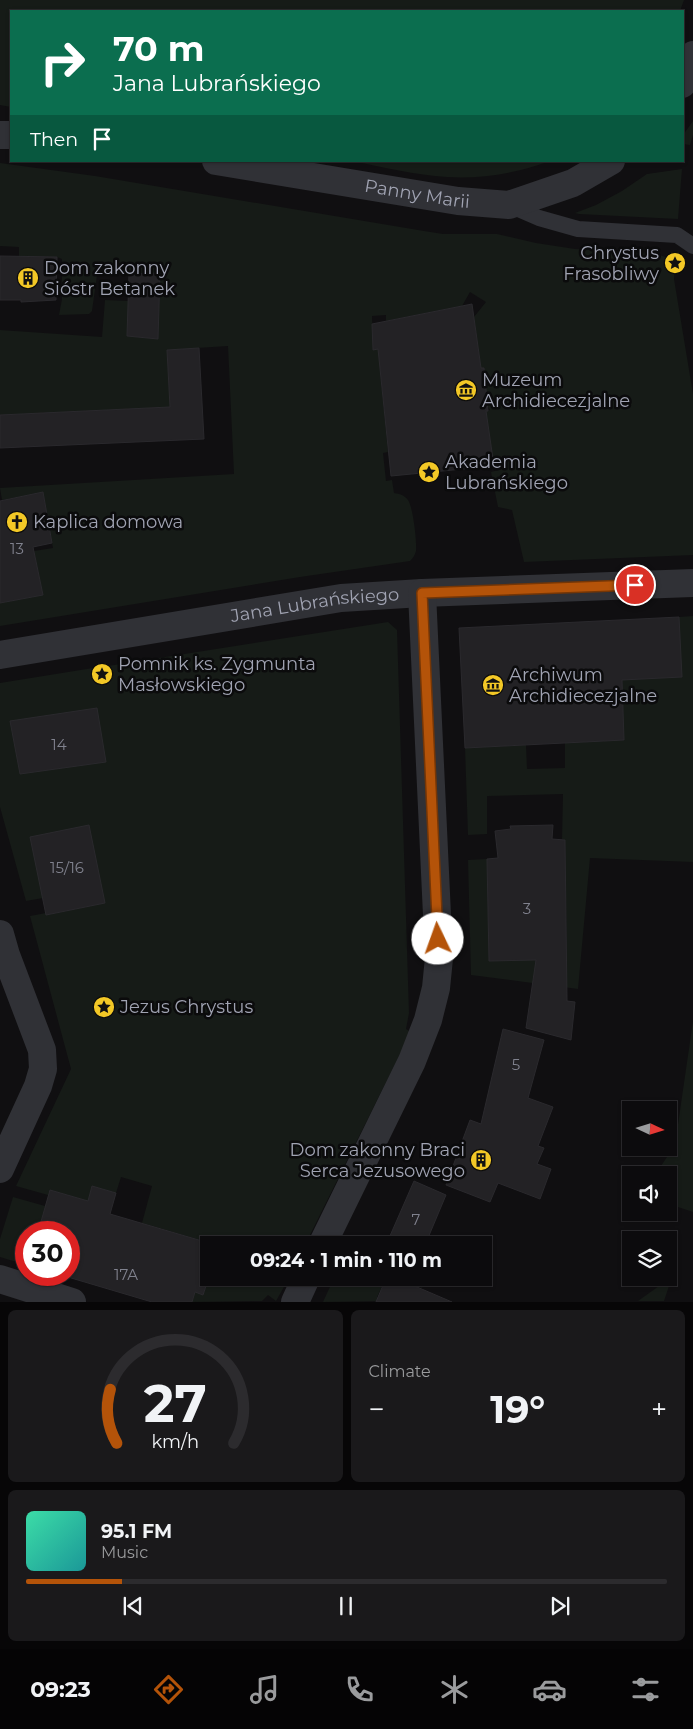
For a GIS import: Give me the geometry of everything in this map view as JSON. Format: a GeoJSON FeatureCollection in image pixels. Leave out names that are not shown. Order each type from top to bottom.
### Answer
{"type":"FeatureCollection","features":[{"type":"Feature","properties":{"kind":"street"},"geometry":{"type":"LineString","coordinates":[[684,79],[693,55]]}},
{"type":"Feature","properties":{"kind":"street","name":"Panny Marii"},"geometry":{"type":"LineString","coordinates":[[222,162],[458,201],[509,205],[573,183],[608,162]]}},
{"type":"Feature","properties":{"kind":"street","name":"Jana Lubrańskiego"},"geometry":{"type":"LineString","coordinates":[[0,655],[341,598],[422,593],[693,583]]}},
{"type":"Feature","properties":{"kind":"street"},"geometry":{"type":"LineString","coordinates":[[326,1236],[412,1061],[428,1020],[436,988],[439,958],[422,593]]}},
{"type":"Feature","properties":{"kind":"street"},"geometry":{"type":"LineString","coordinates":[[0,934],[6,955],[42,1050],[43,1069],[38,1086],[0,1169]]}},
{"type":"Feature","properties":{"kind":"street"},"geometry":{"type":"LineString","coordinates":[[0,1279],[72,1302]]}},
{"type":"Feature","properties":{"kind":"street"},"geometry":{"type":"LineString","coordinates":[[295,1302],[302,1286]]}},
{"type":"Feature","properties":{"kind":"lane"},"geometry":{"type":"LineString","coordinates":[[509,205],[538,218],[578,229],[677,235],[693,246]]}},
{"type":"Feature","properties":{"kind":"shaded area"},"geometry":{"type":"Polygon","coordinates":[[[0,0],[684,0],[680,10],[10,10],[10,107],[0,105],[0,0]]]}},
{"type":"Feature","properties":{"kind":"shaded area"},"geometry":{"type":"Polygon","coordinates":[[[693,121],[693,135],[690,145],[684,144],[684,134],[693,121]]]}},
{"type":"Feature","properties":{"kind":"shaded area"},"geometry":{"type":"Polygon","coordinates":[[[356,162],[547,162],[525,169],[473,177],[447,177],[356,162]]]}},
{"type":"Feature","properties":{"kind":"shaded area"},"geometry":{"type":"Polygon","coordinates":[[[0,163],[95,176],[443,234],[497,234],[575,249],[653,253],[669,258],[675,263],[674,279],[693,394],[693,555],[524,562],[512,510],[498,507],[491,472],[502,469],[500,459],[493,460],[486,411],[490,410],[487,405],[484,368],[481,368],[474,317],[486,302],[470,292],[462,306],[386,321],[386,315],[372,316],[373,349],[378,349],[388,452],[383,453],[386,481],[392,480],[394,493],[400,494],[408,500],[412,510],[416,551],[410,561],[0,626],[0,603],[43,595],[34,551],[53,548],[43,493],[2,500],[0,488],[234,474],[228,346],[167,350],[170,407],[0,415],[0,330],[102,337],[105,300],[129,301],[127,336],[158,339],[160,273],[97,275],[92,311],[89,314],[59,315],[62,299],[62,259],[57,257],[19,256],[19,247],[0,246],[0,163]]]}},
{"type":"Feature","properties":{"kind":"shaded area"},"geometry":{"type":"Polygon","coordinates":[[[682,169],[678,219],[575,213],[596,205],[622,191],[647,174],[682,169]]]}},
{"type":"Feature","properties":{"kind":"shaded area"},"geometry":{"type":"Polygon","coordinates":[[[693,616],[693,862],[590,858],[578,989],[471,975],[468,860],[487,859],[489,960],[567,959],[565,840],[562,839],[563,794],[487,796],[487,834],[468,835],[465,748],[526,745],[527,769],[565,768],[565,743],[624,740],[622,680],[681,677],[679,617],[693,616]]]}},
{"type":"Feature","properties":{"kind":"shaded area"},"geometry":{"type":"Polygon","coordinates":[[[388,622],[397,630],[409,1013],[406,1029],[411,1032],[309,1236],[200,1236],[200,1240],[142,1223],[152,1186],[121,1177],[116,1193],[92,1186],[88,1201],[50,1190],[48,1195],[16,1186],[71,1069],[30,916],[46,913],[47,915],[105,903],[43,898],[26,901],[0,807],[0,683],[93,668],[96,682],[110,680],[108,666],[388,622]]]}},
{"type":"Feature","properties":{"kind":"shaded area"},"geometry":{"type":"Polygon","coordinates":[[[693,1021],[693,1212],[677,1207],[677,1166],[661,1166],[668,1156],[678,1156],[678,1124],[693,1021]]]}},
{"type":"Feature","properties":{"kind":"shaded area"},"geometry":{"type":"Polygon","coordinates":[[[13,1197],[45,1206],[41,1221],[15,1221],[15,1262],[0,1257],[0,1239],[13,1197]]]}},
{"type":"Feature","properties":{"kind":"shaded area"},"geometry":{"type":"Polygon","coordinates":[[[206,1286],[284,1286],[276,1301],[268,1295],[262,1301],[192,1302],[195,1292],[203,1295],[206,1286]]]}},
{"type":"Feature","properties":{"kind":"shaded area"},"geometry":{"type":"Polygon","coordinates":[[[330,1286],[382,1286],[377,1297],[387,1301],[323,1302],[330,1286]]]}},
{"type":"Feature","properties":{"kind":"shaded area"},"geometry":{"type":"Polygon","coordinates":[[[659,1286],[669,1286],[664,1301],[638,1301],[659,1286]]]}},
{"type":"Feature","properties":{"kind":"building","name":"Dom zakonny Sióstr Betanek"},"geometry":{"type":"Polygon","coordinates":[[[0,256],[57,257],[56,300],[21,302],[21,300],[0,300],[0,256]]]}},
{"type":"Feature","properties":{"kind":"building"},"geometry":{"type":"Polygon","coordinates":[[[160,273],[158,339],[127,336],[129,274],[160,273]]]}},
{"type":"Feature","properties":{"kind":"building","name":"Muzeum Archidiecezjalne"},"geometry":{"type":"Polygon","coordinates":[[[472,304],[481,368],[484,368],[488,411],[486,411],[494,466],[391,476],[378,349],[373,350],[372,324],[472,304]]]}},
{"type":"Feature","properties":{"kind":"building"},"geometry":{"type":"Polygon","coordinates":[[[199,348],[204,439],[0,448],[0,415],[170,407],[167,350],[199,348]]]}},
{"type":"Feature","properties":{"kind":"building"},"geometry":{"type":"Polygon","coordinates":[[[43,492],[52,543],[33,547],[43,595],[0,603],[0,501],[43,492]]]}},
{"type":"Feature","properties":{"kind":"building"},"geometry":{"type":"Polygon","coordinates":[[[679,617],[682,677],[622,680],[624,740],[465,748],[459,628],[679,617]]]}},
{"type":"Feature","properties":{"kind":"building"},"geometry":{"type":"Polygon","coordinates":[[[97,708],[106,762],[20,774],[10,721],[97,708]]]}},
{"type":"Feature","properties":{"kind":"building"},"geometry":{"type":"Polygon","coordinates":[[[89,825],[105,903],[46,915],[30,837],[89,825]]]}},
{"type":"Feature","properties":{"kind":"building"},"geometry":{"type":"Polygon","coordinates":[[[553,825],[552,839],[565,840],[567,1001],[575,1002],[571,1040],[526,1028],[536,960],[489,961],[487,859],[498,858],[495,831],[511,829],[510,826],[553,825]]]}},
{"type":"Feature","properties":{"kind":"building"},"geometry":{"type":"Polygon","coordinates":[[[503,1029],[544,1040],[528,1098],[553,1107],[538,1146],[544,1148],[537,1164],[551,1169],[540,1199],[498,1183],[490,1202],[446,1185],[470,1120],[481,1124],[503,1029]]]}},
{"type":"Feature","properties":{"kind":"building"},"geometry":{"type":"Polygon","coordinates":[[[414,1181],[446,1195],[429,1236],[390,1236],[414,1181]]]}},
{"type":"Feature","properties":{"kind":"building"},"geometry":{"type":"Polygon","coordinates":[[[92,1186],[116,1193],[110,1214],[200,1240],[200,1286],[206,1286],[203,1295],[195,1292],[192,1302],[152,1302],[80,1281],[80,1221],[41,1221],[50,1190],[88,1201],[92,1186]]]}},
{"type":"Feature","properties":{"kind":"building"},"geometry":{"type":"Polygon","coordinates":[[[383,1286],[415,1286],[452,1302],[376,1302],[383,1286]]]}},
{"type":"Feature","properties":{"kind":"place","name":"Chrystus Frasobliwy"},"geometry":{"type":"Point","coordinates":[675,263]}},
{"type":"Feature","properties":{"kind":"place","name":"Dom zakonny Sióstr Betanek"},"geometry":{"type":"Point","coordinates":[28,278]}},
{"type":"Feature","properties":{"kind":"place","name":"Muzeum Archidiecezjalne"},"geometry":{"type":"Point","coordinates":[466,390]}},
{"type":"Feature","properties":{"kind":"place","name":"Akademia Lubrańskiego"},"geometry":{"type":"Point","coordinates":[429,472]}},
{"type":"Feature","properties":{"kind":"place","name":"Kaplica domowa"},"geometry":{"type":"Point","coordinates":[17,522]}},
{"type":"Feature","properties":{"kind":"place","name":"Pomnik ks. Zygmunta Masłowskiego"},"geometry":{"type":"Point","coordinates":[102,674]}},
{"type":"Feature","properties":{"kind":"place","name":"Archiwum Archidiecezjalne"},"geometry":{"type":"Point","coordinates":[493,685]}},
{"type":"Feature","properties":{"kind":"place","name":"Jezus Chrystus"},"geometry":{"type":"Point","coordinates":[104,1007]}},
{"type":"Feature","properties":{"kind":"place","name":"Dom zakonny Braci Serca Jezusowego"},"geometry":{"type":"Point","coordinates":[481,1160]}},
{"type":"Feature","properties":{"kind":"route"},"geometry":{"type":"LineString","coordinates":[[438,939],[422,593],[635,585]]}}]}
